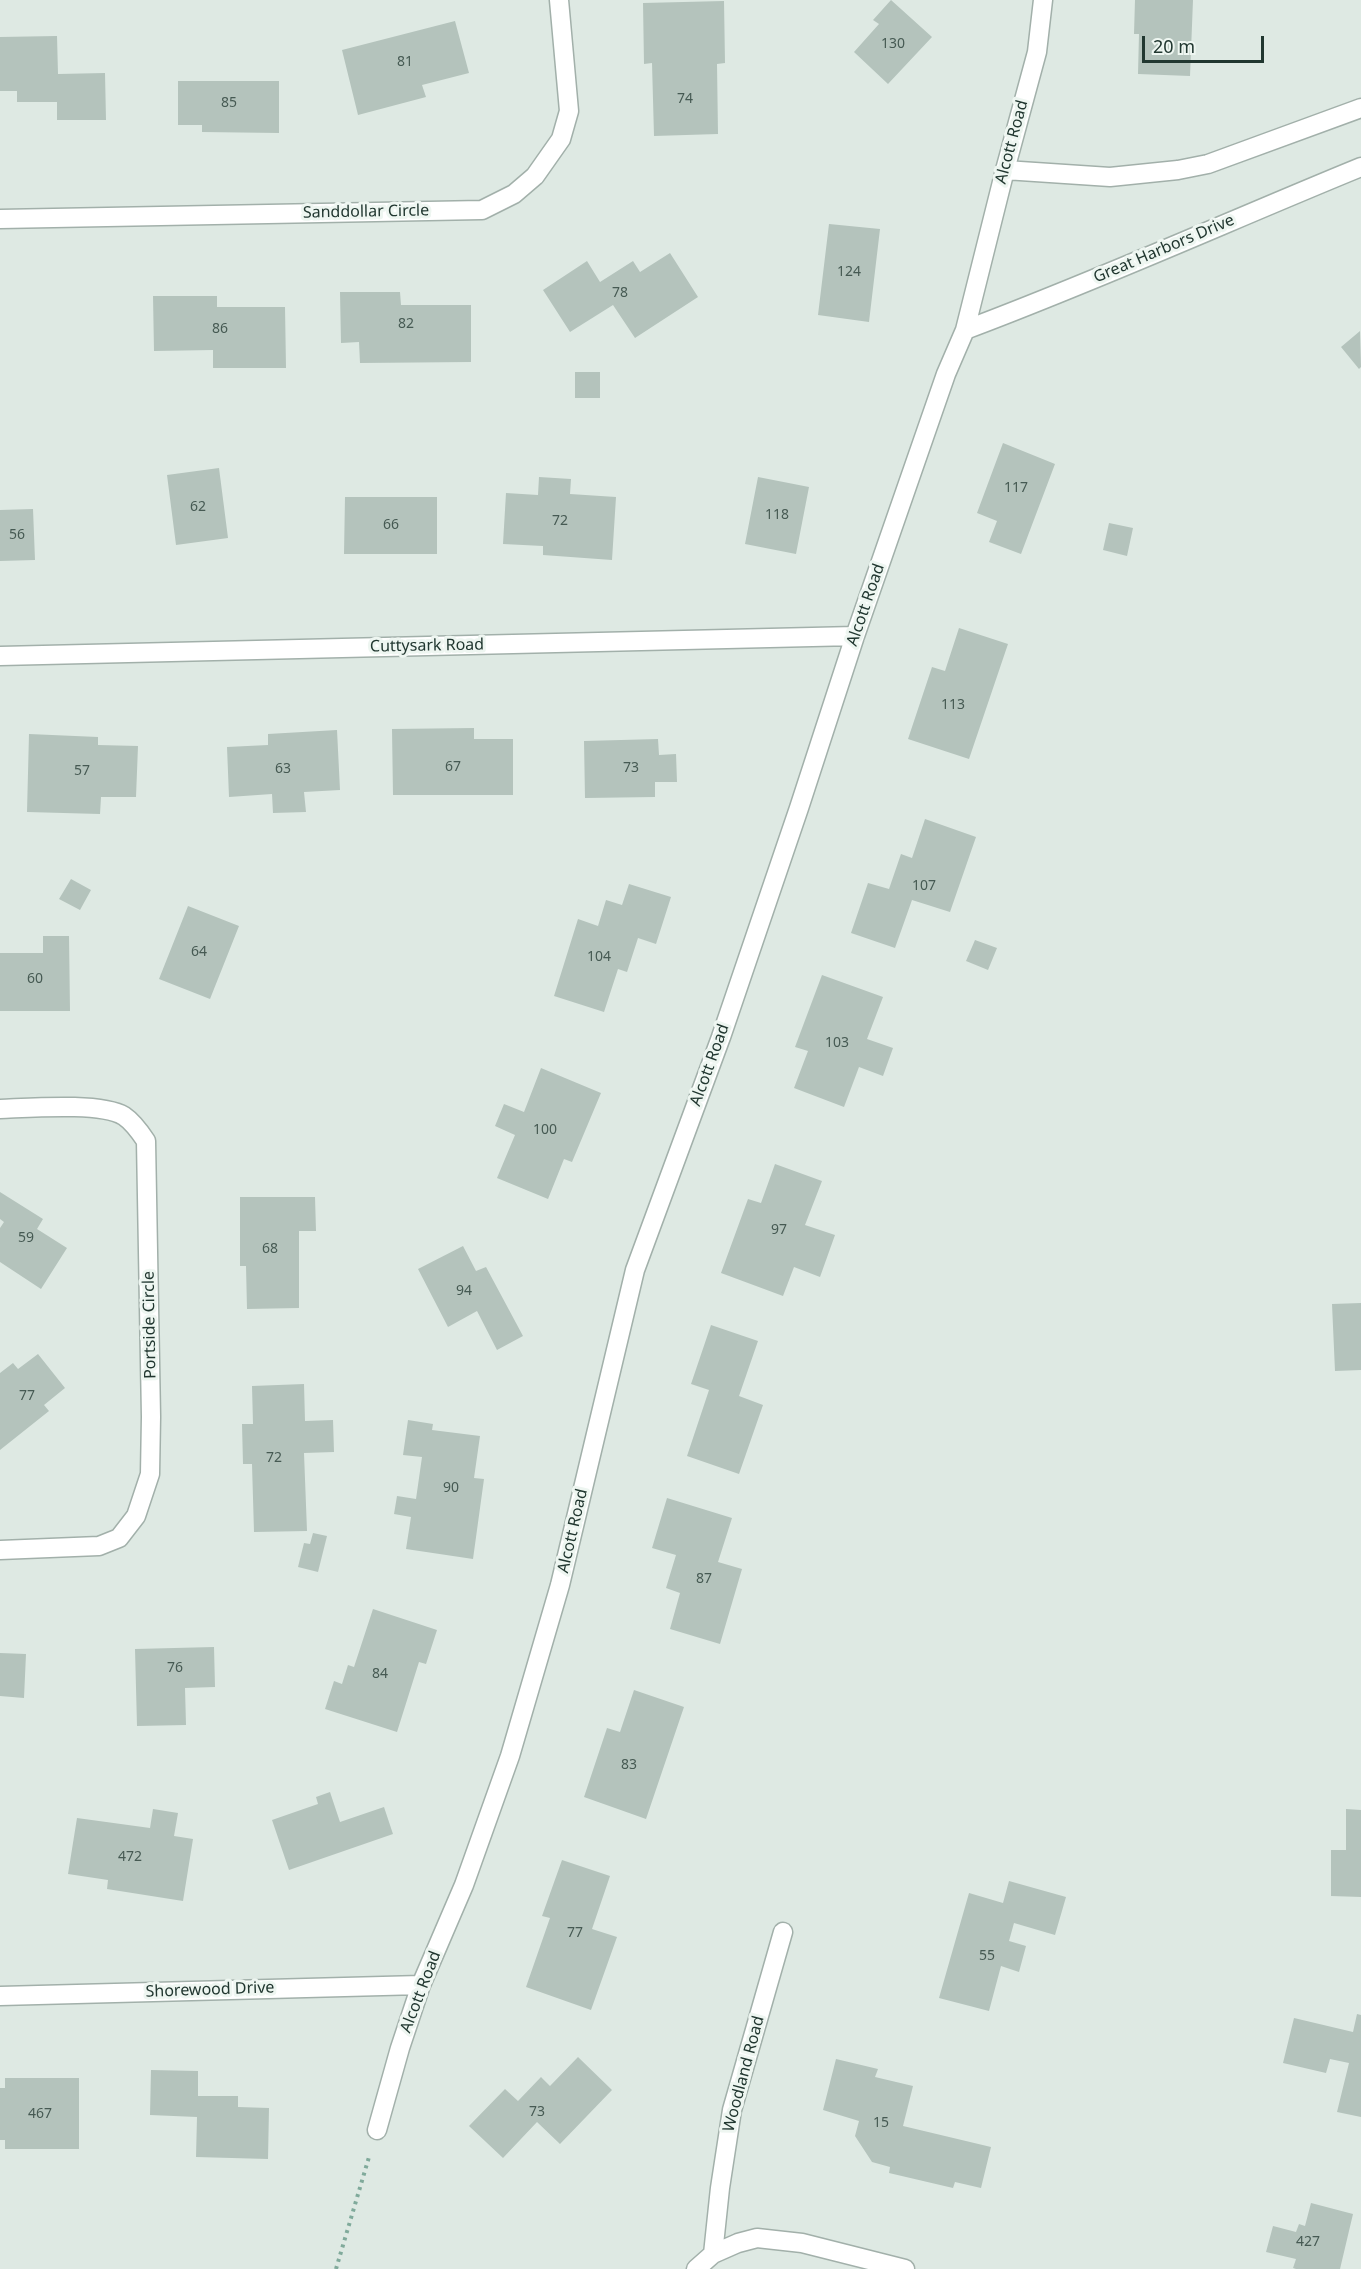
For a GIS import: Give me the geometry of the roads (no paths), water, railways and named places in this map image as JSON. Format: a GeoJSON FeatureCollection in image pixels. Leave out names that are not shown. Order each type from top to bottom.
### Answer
{"type":"FeatureCollection","features":[{"type":"Feature","properties":{"kind":"street","name":"Sanddollar Circle"},"geometry":{"type":"LineString","coordinates":[[0,219],[482,210],[514,194],[535,176],[561,139],[569,111],[559,0]]}},
{"type":"Feature","properties":{"kind":"street","name":"Alcott Road"},"geometry":{"type":"LineString","coordinates":[[377,2130],[400,2048],[421,1985],[460,1896],[510,1756],[560,1585],[636,1270],[721,1037],[855,636],[946,374],[966,330],[1005,170],[1037,52],[1043,0]]}},
{"type":"Feature","properties":{"kind":"street"},"geometry":{"type":"LineString","coordinates":[[1005,170],[1110,177],[1178,170],[1208,164],[1361,108]]}},
{"type":"Feature","properties":{"kind":"street","name":"Great Harbors Drive"},"geometry":{"type":"LineString","coordinates":[[966,330],[1175,246],[1263,206],[1361,166]]}},
{"type":"Feature","properties":{"kind":"street","name":"Cuttysark Road"},"geometry":{"type":"LineString","coordinates":[[0,656],[855,636]]}},
{"type":"Feature","properties":{"kind":"street","name":"Portside Circle"},"geometry":{"type":"LineString","coordinates":[[0,1109],[73,1107],[98,1109],[123,1116],[136,1127],[146,1141],[152,1417],[150,1474],[136,1516],[119,1538],[99,1546],[0,1550]]}},
{"type":"Feature","properties":{"kind":"street","name":"Woodland Road"},"geometry":{"type":"LineString","coordinates":[[713,2254],[732,2110],[783,1932]]}},
{"type":"Feature","properties":{"kind":"street","name":"Shorewood Drive"},"geometry":{"type":"LineString","coordinates":[[0,1996],[421,1985]]}},
{"type":"Feature","properties":{"kind":"street"},"geometry":{"type":"LineString","coordinates":[[696,2269],[713,2254],[757,2238],[802,2243],[905,2269]]}}]}
